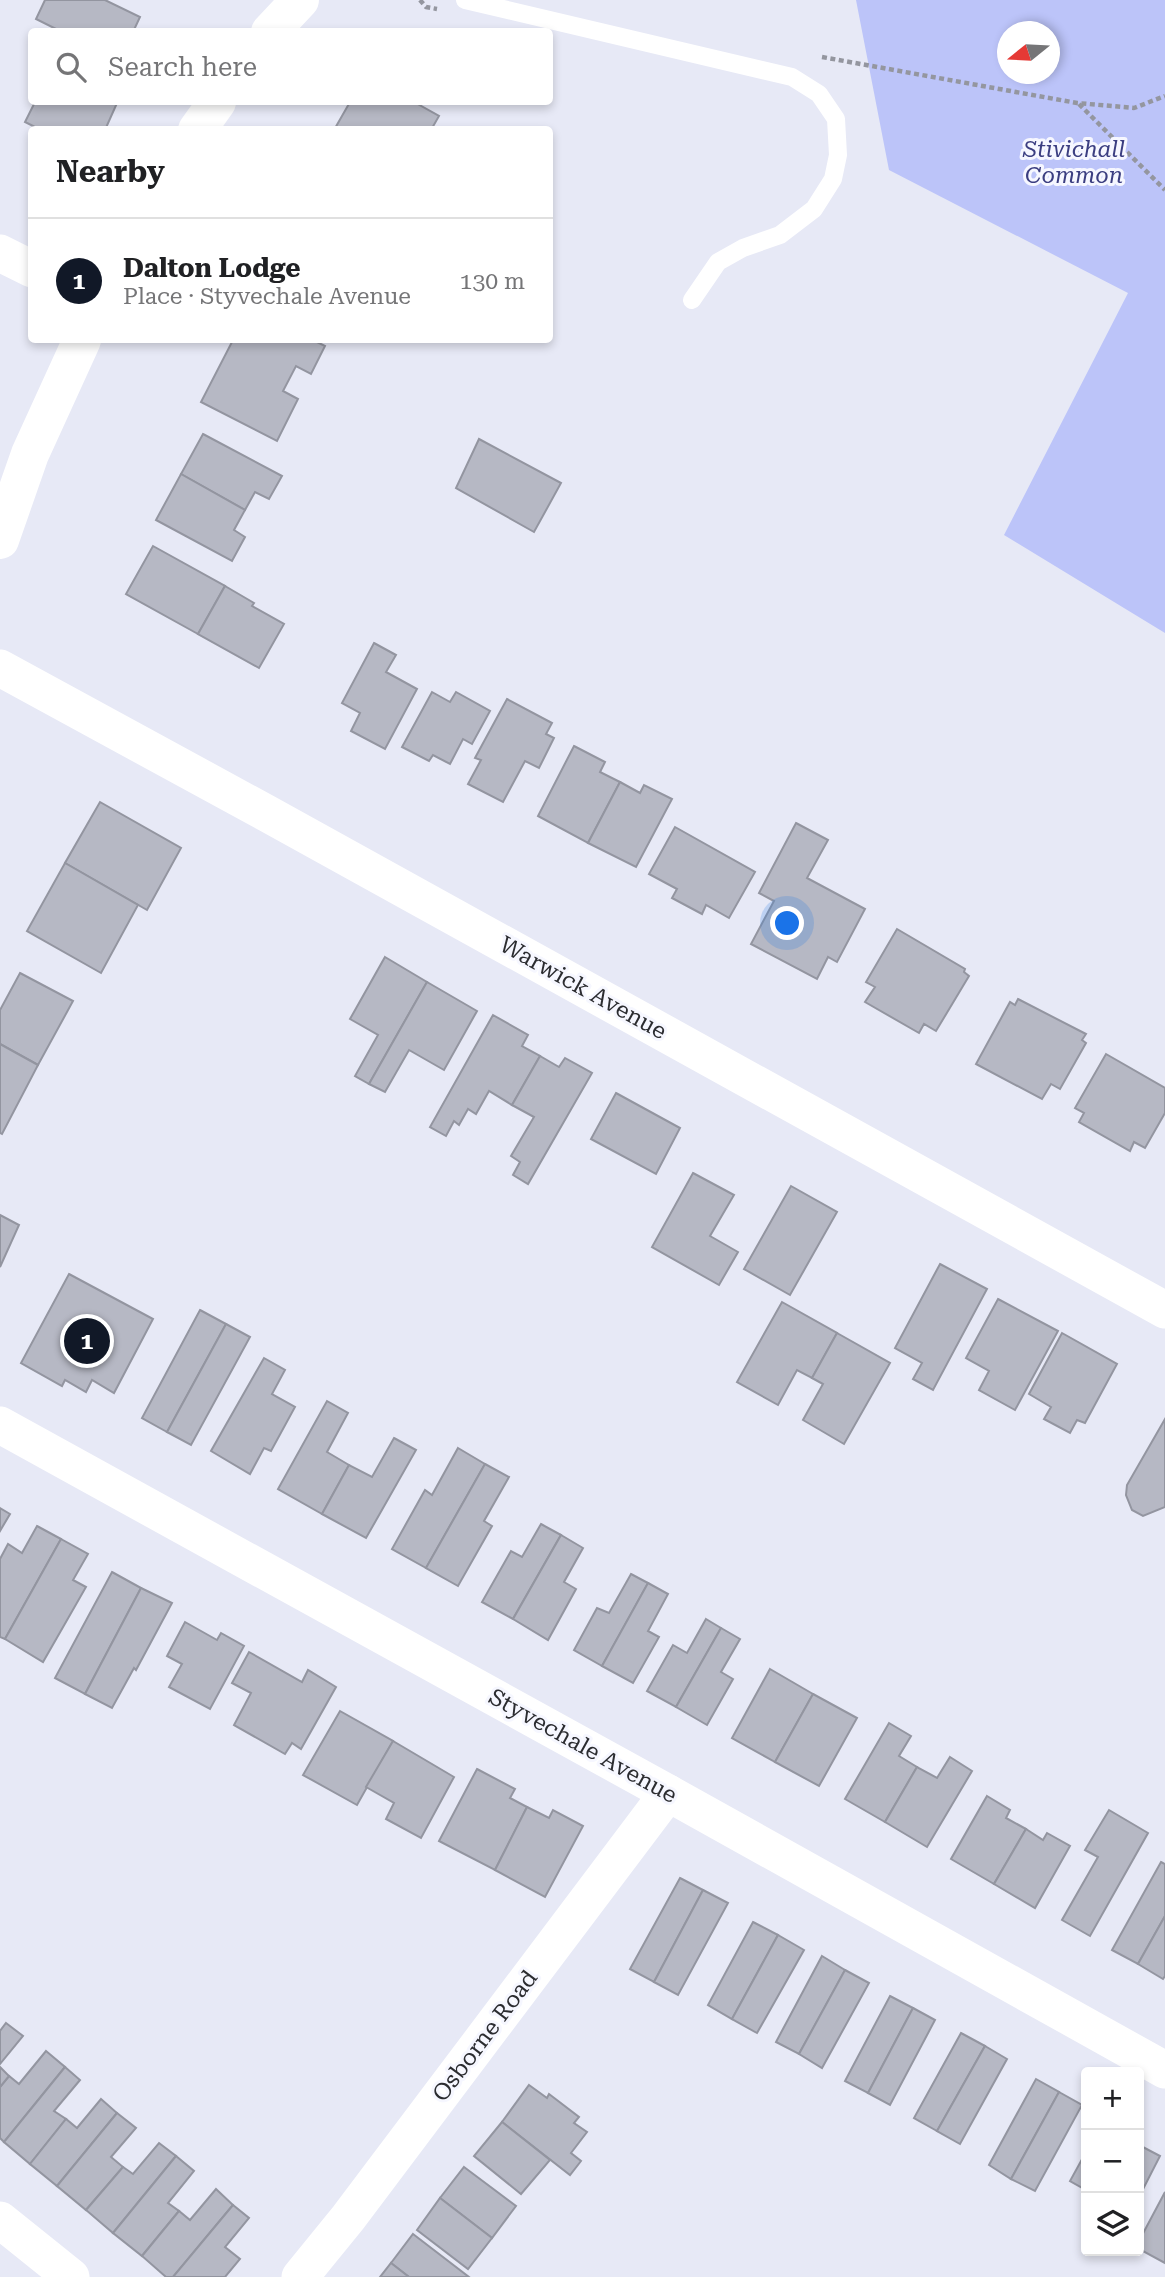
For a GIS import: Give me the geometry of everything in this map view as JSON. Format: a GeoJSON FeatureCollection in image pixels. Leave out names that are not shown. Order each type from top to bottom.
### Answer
{"type":"FeatureCollection","features":[{"type":"Feature","properties":{"kind":"main road"},"geometry":{"type":"LineString","coordinates":[[274,28],[300,0]]}},
{"type":"Feature","properties":{"kind":"main road"},"geometry":{"type":"LineString","coordinates":[[200,126],[215,105]]}},
{"type":"Feature","properties":{"kind":"main road"},"geometry":{"type":"LineString","coordinates":[[0,540],[30,454],[81,343]]}},
{"type":"Feature","properties":{"kind":"street"},"geometry":{"type":"LineString","coordinates":[[0,253],[28,266]]}},
{"type":"Feature","properties":{"kind":"street","name":"Warwick Avenue"},"geometry":{"type":"LineString","coordinates":[[0,668],[1165,1310]]}},
{"type":"Feature","properties":{"kind":"street","name":"Styvechale Avenue"},"geometry":{"type":"LineString","coordinates":[[0,1425],[1165,2070]]}},
{"type":"Feature","properties":{"kind":"street","name":"Osborne Road"},"geometry":{"type":"LineString","coordinates":[[300,2277],[348,2218],[668,1793]]}},
{"type":"Feature","properties":{"kind":"street"},"geometry":{"type":"LineString","coordinates":[[0,2220],[71,2277]]}},
{"type":"Feature","properties":{"kind":"lane"},"geometry":{"type":"LineString","coordinates":[[465,0],[792,77],[819,94],[835,119],[838,155],[833,179],[814,209],[780,235],[743,248],[718,262],[692,300]]}},
{"type":"Feature","properties":{"kind":"path"},"geometry":{"type":"LineString","coordinates":[[420,0],[426,7]]}},
{"type":"Feature","properties":{"kind":"path"},"geometry":{"type":"LineString","coordinates":[[822,57],[1077,103],[1134,108],[1165,96]]}},
{"type":"Feature","properties":{"kind":"path"},"geometry":{"type":"LineString","coordinates":[[1077,103],[1165,190]]}},
{"type":"Feature","properties":{"kind":"green space","name":"Stivichall Common"},"geometry":{"type":"Polygon","coordinates":[[[856,0],[1165,0],[1165,633],[1004,535],[1128,293],[889,170],[856,0]]]}},
{"type":"Feature","properties":{"kind":"building"},"geometry":{"type":"Polygon","coordinates":[[[45,0],[105,0],[140,17],[135,28],[54,28],[36,19],[45,0]]]}},
{"type":"Feature","properties":{"kind":"building"},"geometry":{"type":"Polygon","coordinates":[[[34,105],[116,105],[107,126],[33,126],[25,122],[34,105]]]}},
{"type":"Feature","properties":{"kind":"building"},"geometry":{"type":"Polygon","coordinates":[[[348,105],[419,105],[439,116],[433,126],[336,126],[348,105]]]}},
{"type":"Feature","properties":{"kind":"building"},"geometry":{"type":"Polygon","coordinates":[[[231,343],[319,343],[325,346],[311,374],[296,366],[283,391],[298,399],[277,441],[201,402],[231,343]]]}},
{"type":"Feature","properties":{"kind":"building"},"geometry":{"type":"Polygon","coordinates":[[[203,434],[282,476],[269,499],[255,492],[245,510],[181,474],[203,434]]]}},
{"type":"Feature","properties":{"kind":"building"},"geometry":{"type":"Polygon","coordinates":[[[479,439],[561,483],[534,532],[456,488],[479,439]]]}},
{"type":"Feature","properties":{"kind":"building"},"geometry":{"type":"Polygon","coordinates":[[[181,474],[245,510],[234,530],[245,537],[232,561],[156,520],[181,474]]]}},
{"type":"Feature","properties":{"kind":"building"},"geometry":{"type":"Polygon","coordinates":[[[153,546],[225,586],[198,634],[126,594],[153,546]]]}},
{"type":"Feature","properties":{"kind":"building"},"geometry":{"type":"Polygon","coordinates":[[[225,586],[254,603],[252,606],[284,624],[259,668],[198,634],[225,586]]]}},
{"type":"Feature","properties":{"kind":"building"},"geometry":{"type":"Polygon","coordinates":[[[374,643],[396,655],[386,672],[417,689],[385,749],[351,731],[360,713],[342,703],[374,643]]]}},
{"type":"Feature","properties":{"kind":"building"},"geometry":{"type":"Polygon","coordinates":[[[432,692],[450,702],[456,692],[490,711],[472,744],[463,739],[450,764],[433,755],[429,761],[402,747],[432,692]]]}},
{"type":"Feature","properties":{"kind":"building"},"geometry":{"type":"Polygon","coordinates":[[[507,699],[552,723],[546,734],[554,738],[539,768],[525,761],[503,802],[468,784],[481,760],[475,758],[507,699]]]}},
{"type":"Feature","properties":{"kind":"building"},"geometry":{"type":"Polygon","coordinates":[[[574,746],[605,762],[600,772],[620,782],[588,843],[538,816],[574,746]]]}},
{"type":"Feature","properties":{"kind":"building"},"geometry":{"type":"Polygon","coordinates":[[[620,782],[640,793],[644,785],[672,799],[636,867],[588,843],[620,782]]]}},
{"type":"Feature","properties":{"kind":"building"},"geometry":{"type":"Polygon","coordinates":[[[100,802],[181,848],[147,910],[65,863],[100,802]]]}},
{"type":"Feature","properties":{"kind":"building"},"geometry":{"type":"Polygon","coordinates":[[[796,823],[828,840],[807,878],[865,909],[837,962],[828,957],[817,979],[751,944],[774,901],[759,893],[796,823]]]}},
{"type":"Feature","properties":{"kind":"building"},"geometry":{"type":"Polygon","coordinates":[[[675,827],[755,872],[729,918],[706,905],[702,914],[672,898],[677,889],[649,874],[675,827]]]}},
{"type":"Feature","properties":{"kind":"building"},"geometry":{"type":"Polygon","coordinates":[[[65,863],[138,905],[101,973],[27,931],[65,863]]]}},
{"type":"Feature","properties":{"kind":"building"},"geometry":{"type":"Polygon","coordinates":[[[897,929],[965,969],[964,972],[969,976],[936,1031],[924,1024],[919,1033],[865,1002],[875,987],[866,982],[897,929]]]}},
{"type":"Feature","properties":{"kind":"building"},"geometry":{"type":"Polygon","coordinates":[[[385,957],[427,982],[369,1084],[355,1076],[378,1035],[350,1019],[385,957]]]}},
{"type":"Feature","properties":{"kind":"building"},"geometry":{"type":"Polygon","coordinates":[[[20,973],[73,1001],[38,1065],[0,1044],[0,1010],[20,973]]]}},
{"type":"Feature","properties":{"kind":"building"},"geometry":{"type":"Polygon","coordinates":[[[427,982],[477,1011],[444,1070],[409,1050],[385,1092],[369,1084],[427,982]]]}},
{"type":"Feature","properties":{"kind":"building"},"geometry":{"type":"Polygon","coordinates":[[[1018,999],[1086,1034],[1082,1040],[1086,1043],[1060,1089],[1051,1084],[1042,1099],[976,1064],[1010,1002],[1015,1005],[1018,999]]]}},
{"type":"Feature","properties":{"kind":"building"},"geometry":{"type":"Polygon","coordinates":[[[493,1015],[528,1035],[522,1046],[540,1056],[512,1105],[489,1091],[476,1114],[468,1109],[459,1125],[454,1121],[446,1136],[430,1127],[493,1015]]]}},
{"type":"Feature","properties":{"kind":"building"},"geometry":{"type":"Polygon","coordinates":[[[0,1044],[38,1065],[2,1134],[0,1133],[0,1044]]]}},
{"type":"Feature","properties":{"kind":"building"},"geometry":{"type":"Polygon","coordinates":[[[1106,1054],[1165,1088],[1165,1113],[1145,1148],[1134,1142],[1130,1151],[1079,1122],[1084,1113],[1075,1108],[1106,1054]]]}},
{"type":"Feature","properties":{"kind":"building"},"geometry":{"type":"Polygon","coordinates":[[[540,1056],[559,1067],[565,1058],[592,1073],[528,1184],[513,1175],[520,1162],[511,1156],[534,1117],[512,1105],[540,1056]]]}},
{"type":"Feature","properties":{"kind":"building"},"geometry":{"type":"Polygon","coordinates":[[[616,1093],[680,1128],[656,1174],[591,1139],[616,1093]]]}},
{"type":"Feature","properties":{"kind":"building"},"geometry":{"type":"Polygon","coordinates":[[[693,1173],[734,1195],[710,1236],[738,1252],[719,1285],[652,1247],[693,1173]]]}},
{"type":"Feature","properties":{"kind":"building"},"geometry":{"type":"Polygon","coordinates":[[[791,1186],[837,1212],[790,1295],[744,1269],[791,1186]]]}},
{"type":"Feature","properties":{"kind":"building"},"geometry":{"type":"Polygon","coordinates":[[[0,1215],[19,1225],[0,1267],[0,1215]]]}},
{"type":"Feature","properties":{"kind":"building"},"geometry":{"type":"Polygon","coordinates":[[[940,1264],[987,1289],[933,1390],[913,1379],[922,1363],[895,1348],[940,1264]]]}},
{"type":"Feature","properties":{"kind":"building"},"geometry":{"type":"Polygon","coordinates":[[[69,1274],[153,1319],[114,1393],[92,1380],[86,1392],[65,1380],[62,1386],[21,1363],[69,1274]]]}},
{"type":"Feature","properties":{"kind":"building"},"geometry":{"type":"Polygon","coordinates":[[[998,1299],[1058,1331],[1015,1410],[979,1390],[989,1371],[966,1358],[998,1299]]]}},
{"type":"Feature","properties":{"kind":"building"},"geometry":{"type":"Polygon","coordinates":[[[782,1302],[837,1333],[812,1378],[797,1370],[778,1405],[737,1382],[782,1302]]]}},
{"type":"Feature","properties":{"kind":"building"},"geometry":{"type":"Polygon","coordinates":[[[200,1310],[226,1324],[167,1432],[142,1418],[200,1310]]]}},
{"type":"Feature","properties":{"kind":"building"},"geometry":{"type":"Polygon","coordinates":[[[226,1324],[250,1337],[191,1445],[167,1432],[226,1324]]]}},
{"type":"Feature","properties":{"kind":"building"},"geometry":{"type":"Polygon","coordinates":[[[837,1333],[890,1363],[844,1444],[803,1420],[823,1384],[812,1378],[837,1333]]]}},
{"type":"Feature","properties":{"kind":"building"},"geometry":{"type":"Polygon","coordinates":[[[1062,1333],[1117,1364],[1085,1423],[1077,1420],[1070,1433],[1044,1419],[1051,1407],[1029,1394],[1062,1333]]]}},
{"type":"Feature","properties":{"kind":"building"},"geometry":{"type":"Polygon","coordinates":[[[264,1358],[285,1370],[272,1394],[295,1407],[271,1451],[264,1448],[250,1474],[211,1451],[264,1358]]]}},
{"type":"Feature","properties":{"kind":"building"},"geometry":{"type":"Polygon","coordinates":[[[327,1401],[348,1413],[327,1452],[349,1465],[322,1514],[278,1489],[327,1401]]]}},
{"type":"Feature","properties":{"kind":"building"},"geometry":{"type":"Polygon","coordinates":[[[1165,1419],[1165,1507],[1143,1516],[1132,1510],[1126,1495],[1127,1485],[1165,1419]]]}},
{"type":"Feature","properties":{"kind":"building"},"geometry":{"type":"Polygon","coordinates":[[[394,1438],[416,1450],[366,1538],[322,1514],[349,1465],[372,1477],[394,1438]]]}},
{"type":"Feature","properties":{"kind":"building"},"geometry":{"type":"Polygon","coordinates":[[[458,1448],[485,1464],[426,1568],[392,1549],[425,1490],[432,1495],[458,1448]]]}},
{"type":"Feature","properties":{"kind":"building"},"geometry":{"type":"Polygon","coordinates":[[[485,1464],[509,1477],[484,1521],[492,1526],[458,1586],[426,1568],[485,1464]]]}},
{"type":"Feature","properties":{"kind":"building"},"geometry":{"type":"Polygon","coordinates":[[[0,1508],[10,1514],[0,1531],[0,1508]]]}},
{"type":"Feature","properties":{"kind":"building"},"geometry":{"type":"Polygon","coordinates":[[[541,1524],[561,1535],[513,1619],[482,1602],[511,1551],[522,1557],[541,1524]]]}},
{"type":"Feature","properties":{"kind":"building"},"geometry":{"type":"Polygon","coordinates":[[[37,1526],[61,1539],[5,1639],[0,1637],[0,1559],[8,1544],[22,1553],[37,1526]]]}},
{"type":"Feature","properties":{"kind":"building"},"geometry":{"type":"Polygon","coordinates":[[[561,1535],[583,1548],[564,1582],[576,1589],[548,1640],[513,1619],[561,1535]]]}},
{"type":"Feature","properties":{"kind":"building"},"geometry":{"type":"Polygon","coordinates":[[[61,1539],[88,1554],[73,1580],[86,1587],[43,1662],[5,1639],[61,1539]]]}},
{"type":"Feature","properties":{"kind":"building"},"geometry":{"type":"Polygon","coordinates":[[[112,1572],[141,1588],[85,1694],[55,1678],[112,1572]]]}},
{"type":"Feature","properties":{"kind":"building"},"geometry":{"type":"Polygon","coordinates":[[[631,1574],[648,1583],[602,1666],[574,1650],[597,1608],[609,1613],[631,1574]]]}},
{"type":"Feature","properties":{"kind":"building"},"geometry":{"type":"Polygon","coordinates":[[[648,1583],[668,1594],[648,1631],[659,1637],[633,1683],[602,1666],[648,1583]]]}},
{"type":"Feature","properties":{"kind":"building"},"geometry":{"type":"Polygon","coordinates":[[[141,1588],[172,1603],[112,1708],[85,1694],[141,1588]]]}},
{"type":"Feature","properties":{"kind":"building"},"geometry":{"type":"Polygon","coordinates":[[[706,1619],[721,1628],[676,1707],[647,1691],[673,1645],[687,1653],[706,1619]]]}},
{"type":"Feature","properties":{"kind":"building"},"geometry":{"type":"Polygon","coordinates":[[[185,1622],[217,1640],[221,1633],[244,1646],[210,1709],[169,1687],[182,1664],[167,1656],[185,1622]]]}},
{"type":"Feature","properties":{"kind":"building"},"geometry":{"type":"Polygon","coordinates":[[[721,1628],[740,1639],[721,1672],[733,1679],[707,1725],[676,1707],[721,1628]]]}},
{"type":"Feature","properties":{"kind":"building"},"geometry":{"type":"Polygon","coordinates":[[[249,1652],[302,1682],[308,1670],[336,1687],[301,1749],[292,1743],[285,1754],[234,1725],[251,1693],[232,1683],[249,1652]]]}},
{"type":"Feature","properties":{"kind":"building"},"geometry":{"type":"Polygon","coordinates":[[[770,1669],[813,1694],[775,1762],[732,1738],[770,1669]]]}},
{"type":"Feature","properties":{"kind":"building"},"geometry":{"type":"Polygon","coordinates":[[[813,1694],[857,1718],[819,1786],[775,1762],[813,1694]]]}},
{"type":"Feature","properties":{"kind":"building"},"geometry":{"type":"Polygon","coordinates":[[[340,1711],[393,1741],[357,1805],[303,1775],[340,1711]]]}},
{"type":"Feature","properties":{"kind":"building"},"geometry":{"type":"Polygon","coordinates":[[[889,1723],[911,1736],[899,1756],[917,1767],[885,1822],[845,1799],[889,1723]]]}},
{"type":"Feature","properties":{"kind":"building"},"geometry":{"type":"Polygon","coordinates":[[[393,1741],[454,1777],[421,1838],[386,1819],[394,1803],[366,1787],[393,1741]]]}},
{"type":"Feature","properties":{"kind":"building"},"geometry":{"type":"Polygon","coordinates":[[[950,1757],[972,1771],[927,1847],[885,1822],[917,1767],[937,1778],[950,1757]]]}},
{"type":"Feature","properties":{"kind":"building"},"geometry":{"type":"Polygon","coordinates":[[[477,1769],[515,1789],[510,1798],[527,1807],[495,1870],[439,1841],[477,1769]]]}},
{"type":"Feature","properties":{"kind":"building"},"geometry":{"type":"Polygon","coordinates":[[[987,1796],[1010,1810],[1006,1818],[1026,1829],[994,1884],[951,1859],[987,1796]]]}},
{"type":"Feature","properties":{"kind":"building"},"geometry":{"type":"Polygon","coordinates":[[[527,1807],[549,1818],[553,1810],[583,1826],[545,1897],[495,1870],[527,1807]]]}},
{"type":"Feature","properties":{"kind":"building"},"geometry":{"type":"Polygon","coordinates":[[[1109,1810],[1148,1833],[1090,1936],[1062,1920],[1098,1857],[1085,1850],[1109,1810]]]}},
{"type":"Feature","properties":{"kind":"building"},"geometry":{"type":"Polygon","coordinates":[[[1026,1829],[1043,1840],[1047,1833],[1070,1846],[1035,1908],[994,1884],[1026,1829]]]}},
{"type":"Feature","properties":{"kind":"building"},"geometry":{"type":"Polygon","coordinates":[[[1161,1862],[1165,1864],[1165,1916],[1138,1964],[1112,1950],[1161,1862]]]}},
{"type":"Feature","properties":{"kind":"building"},"geometry":{"type":"Polygon","coordinates":[[[680,1878],[703,1890],[654,1982],[630,1969],[680,1878]]]}},
{"type":"Feature","properties":{"kind":"building"},"geometry":{"type":"Polygon","coordinates":[[[703,1890],[728,1903],[678,1995],[654,1982],[703,1890]]]}},
{"type":"Feature","properties":{"kind":"building"},"geometry":{"type":"Polygon","coordinates":[[[1165,1916],[1165,1976],[1163,1979],[1138,1964],[1165,1916]]]}},
{"type":"Feature","properties":{"kind":"building"},"geometry":{"type":"Polygon","coordinates":[[[753,1922],[778,1935],[732,2019],[708,2005],[753,1922]]]}},
{"type":"Feature","properties":{"kind":"building"},"geometry":{"type":"Polygon","coordinates":[[[778,1935],[804,1950],[757,2033],[732,2019],[778,1935]]]}},
{"type":"Feature","properties":{"kind":"building"},"geometry":{"type":"Polygon","coordinates":[[[822,1956],[845,1970],[799,2054],[776,2042],[822,1956]]]}},
{"type":"Feature","properties":{"kind":"building"},"geometry":{"type":"Polygon","coordinates":[[[845,1970],[869,1983],[822,2068],[799,2054],[845,1970]]]}},
{"type":"Feature","properties":{"kind":"building"},"geometry":{"type":"Polygon","coordinates":[[[890,1996],[913,2008],[868,2093],[845,2081],[890,1996]]]}},
{"type":"Feature","properties":{"kind":"building"},"geometry":{"type":"Polygon","coordinates":[[[913,2008],[935,2020],[890,2105],[868,2093],[913,2008]]]}},
{"type":"Feature","properties":{"kind":"building"},"geometry":{"type":"Polygon","coordinates":[[[6,2023],[23,2036],[0,2064],[0,2031],[6,2023]]]}},
{"type":"Feature","properties":{"kind":"building"},"geometry":{"type":"Polygon","coordinates":[[[961,2033],[985,2046],[937,2131],[914,2118],[961,2033]]]}},
{"type":"Feature","properties":{"kind":"building"},"geometry":{"type":"Polygon","coordinates":[[[985,2046],[1007,2059],[960,2144],[937,2131],[985,2046]]]}},
{"type":"Feature","properties":{"kind":"building"},"geometry":{"type":"Polygon","coordinates":[[[46,2051],[65,2067],[4,2142],[0,2138],[0,2087],[9,2076],[19,2084],[46,2051]]]}},
{"type":"Feature","properties":{"kind":"building"},"geometry":{"type":"Polygon","coordinates":[[[0,2067],[9,2076],[0,2087],[0,2067]]]}},
{"type":"Feature","properties":{"kind":"building"},"geometry":{"type":"Polygon","coordinates":[[[65,2067],[80,2080],[54,2111],[66,2119],[30,2164],[4,2142],[65,2067]]]}},
{"type":"Feature","properties":{"kind":"building"},"geometry":{"type":"Polygon","coordinates":[[[1036,2079],[1059,2092],[1011,2179],[989,2165],[1036,2079]]]}},
{"type":"Feature","properties":{"kind":"building"},"geometry":{"type":"Polygon","coordinates":[[[529,2085],[547,2098],[549,2094],[579,2117],[574,2123],[587,2132],[571,2153],[581,2161],[570,2175],[502,2122],[529,2085]]]}},
{"type":"Feature","properties":{"kind":"building"},"geometry":{"type":"Polygon","coordinates":[[[1059,2092],[1081,2104],[1035,2191],[1011,2179],[1059,2092]]]}},
{"type":"Feature","properties":{"kind":"building"},"geometry":{"type":"Polygon","coordinates":[[[101,2099],[117,2113],[57,2186],[30,2164],[66,2119],[77,2128],[101,2099]]]}},
{"type":"Feature","properties":{"kind":"building"},"geometry":{"type":"Polygon","coordinates":[[[117,2113],[136,2128],[111,2157],[123,2167],[86,2210],[57,2186],[117,2113]]]}},
{"type":"Feature","properties":{"kind":"building"},"geometry":{"type":"Polygon","coordinates":[[[502,2122],[550,2160],[521,2194],[474,2156],[502,2122]]]}},
{"type":"Feature","properties":{"kind":"building"},"geometry":{"type":"Polygon","coordinates":[[[159,2143],[176,2156],[113,2233],[86,2210],[123,2167],[133,2174],[159,2143]]]}},
{"type":"Feature","properties":{"kind":"building"},"geometry":{"type":"Polygon","coordinates":[[[1144,2148],[1160,2156],[1144,2187],[1144,2148]]]}},
{"type":"Feature","properties":{"kind":"building"},"geometry":{"type":"Polygon","coordinates":[[[176,2156],[194,2171],[168,2203],[179,2211],[142,2256],[113,2233],[176,2156]]]}},
{"type":"Feature","properties":{"kind":"building"},"geometry":{"type":"Polygon","coordinates":[[[1081,2161],[1081,2187],[1070,2181],[1081,2161]]]}},
{"type":"Feature","properties":{"kind":"building"},"geometry":{"type":"Polygon","coordinates":[[[464,2167],[516,2206],[492,2238],[440,2198],[464,2167]]]}},
{"type":"Feature","properties":{"kind":"building"},"geometry":{"type":"Polygon","coordinates":[[[216,2189],[233,2205],[173,2277],[166,2277],[142,2256],[179,2211],[190,2220],[216,2189]]]}},
{"type":"Feature","properties":{"kind":"building"},"geometry":{"type":"Polygon","coordinates":[[[1165,2192],[1165,2263],[1144,2252],[1144,2232],[1165,2192]]]}},
{"type":"Feature","properties":{"kind":"building"},"geometry":{"type":"Polygon","coordinates":[[[440,2198],[492,2238],[468,2269],[417,2230],[440,2198]]]}},
{"type":"Feature","properties":{"kind":"building"},"geometry":{"type":"Polygon","coordinates":[[[233,2205],[249,2218],[225,2247],[240,2259],[225,2277],[173,2277],[233,2205]]]}},
{"type":"Feature","properties":{"kind":"building"},"geometry":{"type":"Polygon","coordinates":[[[413,2234],[469,2277],[409,2277],[391,2263],[413,2234]]]}},
{"type":"Feature","properties":{"kind":"building"},"geometry":{"type":"Polygon","coordinates":[[[391,2263],[409,2277],[380,2277],[391,2263]]]}},
{"type":"Feature","properties":{"kind":"place","name":"Dalton Lodge"},"geometry":{"type":"Point","coordinates":[87,1341]}}]}
